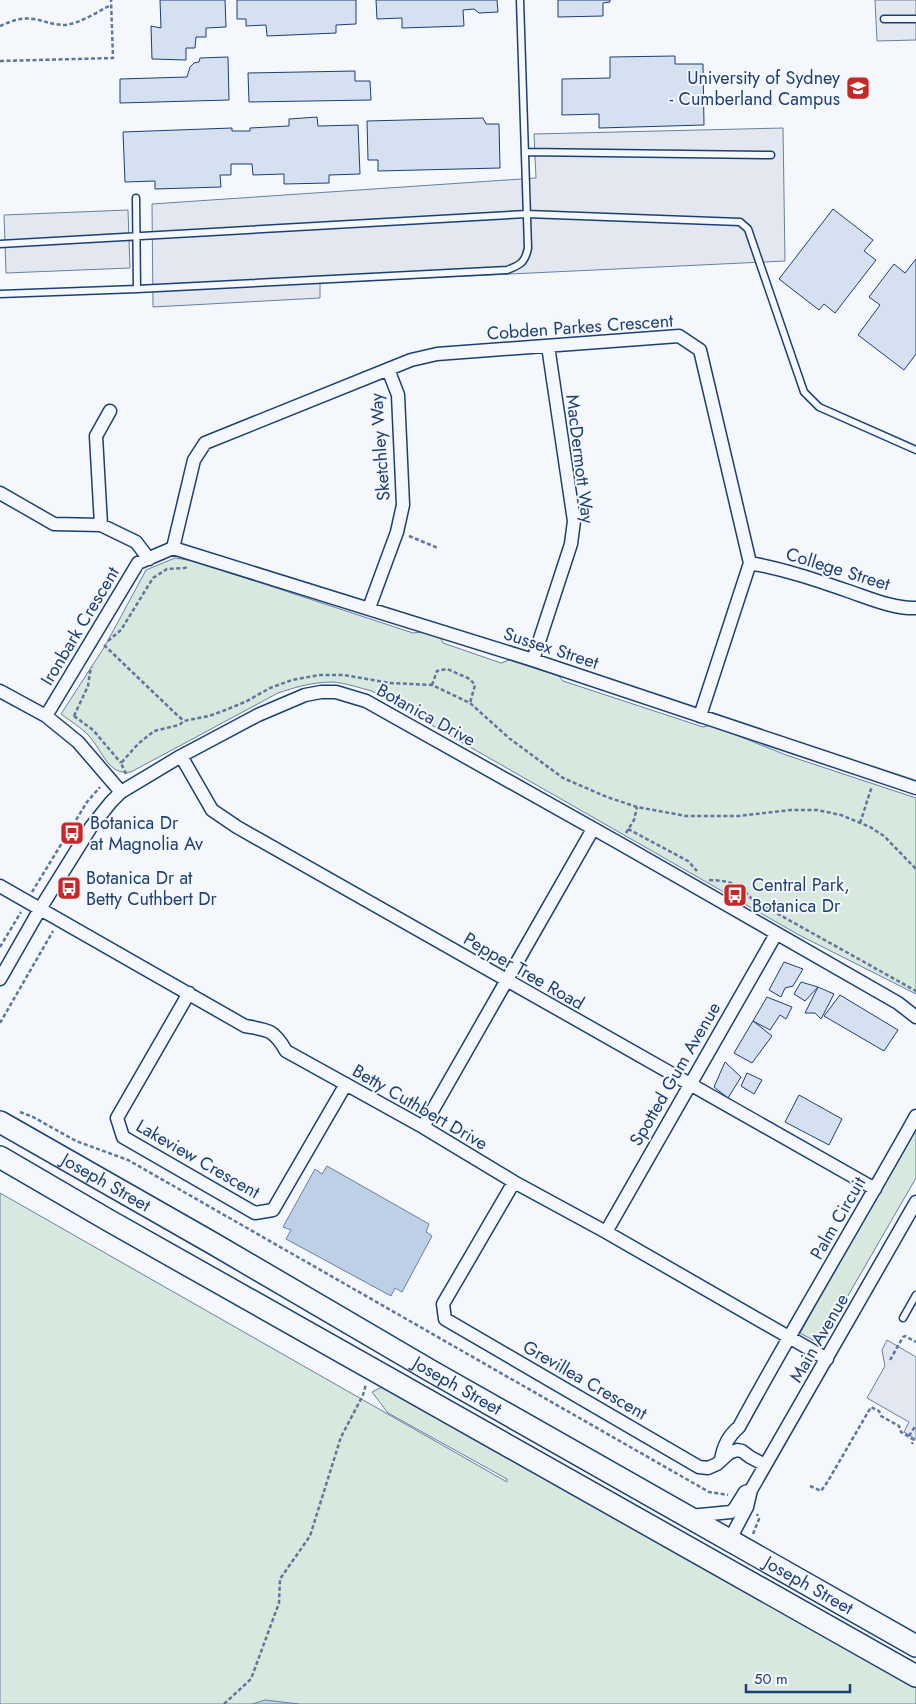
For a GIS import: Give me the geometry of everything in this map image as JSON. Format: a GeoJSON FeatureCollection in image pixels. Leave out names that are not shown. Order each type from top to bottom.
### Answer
{"type":"FeatureCollection","features":[{"type":"Feature","properties":{"kind":"highway","name":"Joseph Street"},"geometry":{"type":"LineString","coordinates":[[8,1116],[214,1244],[431,1371],[916,1646]]}},
{"type":"Feature","properties":{"kind":"highway","name":"Joseph Street"},"geometry":{"type":"LineString","coordinates":[[0,1157],[108,1220],[916,1676]]}},
{"type":"Feature","properties":{"kind":"street","name":"Cobden Parkes Crescent"},"geometry":{"type":"LineString","coordinates":[[173,548],[194,460],[205,443],[411,360],[437,354],[679,336],[700,350],[750,563]]}},
{"type":"Feature","properties":{"kind":"street","name":"MacDermott Way"},"geometry":{"type":"LineString","coordinates":[[533,660],[570,544],[574,521],[548,346]]}},
{"type":"Feature","properties":{"kind":"street","name":"Sketchley Way"},"geometry":{"type":"LineString","coordinates":[[369,608],[397,532],[403,505],[398,395],[388,369]]}},
{"type":"Feature","properties":{"kind":"street"},"geometry":{"type":"LineString","coordinates":[[101,525],[96,436],[110,411]]}},
{"type":"Feature","properties":{"kind":"street"},"geometry":{"type":"LineString","coordinates":[[0,493],[54,524],[101,525],[136,542],[149,559]]}},
{"type":"Feature","properties":{"kind":"street","name":"Sussex Street"},"geometry":{"type":"LineString","coordinates":[[173,548],[533,660],[916,788]]}},
{"type":"Feature","properties":{"kind":"street","name":"Ironbark Crescent"},"geometry":{"type":"LineString","coordinates":[[49,719],[94,637],[138,563],[173,548]]}},
{"type":"Feature","properties":{"kind":"street","name":"College Street"},"geometry":{"type":"LineString","coordinates":[[750,563],[770,566],[877,601],[916,608]]}},
{"type":"Feature","properties":{"kind":"street"},"geometry":{"type":"LineString","coordinates":[[700,716],[750,563]]}},
{"type":"Feature","properties":{"kind":"street"},"geometry":{"type":"LineString","coordinates":[[0,691],[49,719],[78,742],[121,792]]}},
{"type":"Feature","properties":{"kind":"street","name":"Botanica Drive"},"geometry":{"type":"LineString","coordinates":[[0,979],[40,909],[91,827],[121,792],[181,756],[258,714],[305,695],[336,692],[366,701],[620,843],[898,1003],[916,1017]]}},
{"type":"Feature","properties":{"kind":"street","name":"Pepper Tree Road"},"geometry":{"type":"LineString","coordinates":[[181,756],[212,810],[236,827],[875,1189]]}},
{"type":"Feature","properties":{"kind":"street"},"geometry":{"type":"LineString","coordinates":[[423,1127],[505,980],[593,829]]}},
{"type":"Feature","properties":{"kind":"street","name":"Betty Cuthbert Drive"},"geometry":{"type":"LineString","coordinates":[[0,886],[245,1026],[266,1029],[278,1037],[286,1051],[423,1127],[514,1182],[606,1232],[827,1359]]}},
{"type":"Feature","properties":{"kind":"street","name":"Spotted Gum Avenue"},"geometry":{"type":"LineString","coordinates":[[606,1232],[776,934]]}},
{"type":"Feature","properties":{"kind":"street","name":"Lakeview Crescent"},"geometry":{"type":"LineString","coordinates":[[189,993],[117,1118],[123,1137],[256,1213],[273,1210],[346,1084]]}},
{"type":"Feature","properties":{"kind":"street","name":"Botanica Drive"},"geometry":{"type":"LineString","coordinates":[[898,1003],[916,1006]]}},
{"type":"Feature","properties":{"kind":"street","name":"Palm Circuit"},"geometry":{"type":"LineString","coordinates":[[788,1337],[916,1116]]}},
{"type":"Feature","properties":{"kind":"street","name":"Grevillea Crescent"},"geometry":{"type":"LineString","coordinates":[[514,1182],[443,1304],[445,1319],[699,1467],[708,1468],[721,1460]]}},
{"type":"Feature","properties":{"kind":"street","name":"Main Avenue"},"geometry":{"type":"LineString","coordinates":[[729,1541],[743,1504],[916,1202]]}},
{"type":"Feature","properties":{"kind":"street"},"geometry":{"type":"LineString","coordinates":[[721,1460],[723,1449],[733,1432],[739,1427],[788,1337]]}},
{"type":"Feature","properties":{"kind":"street"},"geometry":{"type":"LineString","coordinates":[[739,1427],[742,1451]]}},
{"type":"Feature","properties":{"kind":"street"},"geometry":{"type":"LineString","coordinates":[[721,1460],[729,1453],[737,1450],[765,1465]]}},
{"type":"Feature","properties":{"kind":"street"},"geometry":{"type":"LineString","coordinates":[[687,1516],[731,1512],[743,1504]]}},
{"type":"Feature","properties":{"kind":"lane"},"geometry":{"type":"LineString","coordinates":[[0,294],[138,289],[507,270],[520,265],[527,256],[528,248],[520,0]]}},
{"type":"Feature","properties":{"kind":"lane"},"geometry":{"type":"LineString","coordinates":[[884,19],[916,19]]}},
{"type":"Feature","properties":{"kind":"lane"},"geometry":{"type":"LineString","coordinates":[[525,152],[772,156]]}},
{"type":"Feature","properties":{"kind":"lane"},"geometry":{"type":"LineString","coordinates":[[136,198],[138,289]]}},
{"type":"Feature","properties":{"kind":"lane"},"geometry":{"type":"LineString","coordinates":[[0,244],[527,214],[740,222],[748,229],[804,392],[819,407],[916,450]]}},
{"type":"Feature","properties":{"kind":"lane"},"geometry":{"type":"LineString","coordinates":[[903,1318],[916,1296]]}},
{"type":"Feature","properties":{"kind":"path"},"geometry":{"type":"LineString","coordinates":[[0,61],[113,58],[111,0]]}},
{"type":"Feature","properties":{"kind":"path"},"geometry":{"type":"LineString","coordinates":[[0,26],[25,18],[55,24],[68,24],[111,5]]}},
{"type":"Feature","properties":{"kind":"path"},"geometry":{"type":"LineString","coordinates":[[397,532],[438,548]]}},
{"type":"Feature","properties":{"kind":"path"},"geometry":{"type":"LineString","coordinates":[[105,646],[109,638],[121,630],[152,578],[167,569],[186,568],[192,554]]}},
{"type":"Feature","properties":{"kind":"path"},"geometry":{"type":"LineString","coordinates":[[94,637],[184,721]]}},
{"type":"Feature","properties":{"kind":"path"},"geometry":{"type":"LineString","coordinates":[[74,716],[88,686],[90,672],[95,663]]}},
{"type":"Feature","properties":{"kind":"path"},"geometry":{"type":"LineString","coordinates":[[432,685],[437,671],[447,668],[470,679],[475,685],[470,703]]}},
{"type":"Feature","properties":{"kind":"path"},"geometry":{"type":"LineString","coordinates":[[121,763],[138,744],[154,731],[178,725],[184,721],[208,716],[247,702],[270,688],[292,680],[319,675],[344,675],[390,683],[432,685],[470,703],[509,738],[563,778],[607,797],[637,806],[686,816],[739,816],[791,810],[817,810],[840,815],[870,827],[884,836],[916,869]]}},
{"type":"Feature","properties":{"kind":"path"},"geometry":{"type":"LineString","coordinates":[[49,719],[74,716],[93,730],[121,763],[132,784]]}},
{"type":"Feature","properties":{"kind":"path"},"geometry":{"type":"LineString","coordinates":[[860,823],[876,775]]}},
{"type":"Feature","properties":{"kind":"path"},"geometry":{"type":"LineString","coordinates":[[0,947],[87,802],[108,777]]}},
{"type":"Feature","properties":{"kind":"path"},"geometry":{"type":"LineString","coordinates":[[620,843],[634,820],[637,806]]}},
{"type":"Feature","properties":{"kind":"path"},"geometry":{"type":"LineString","coordinates":[[628,829],[688,862],[700,875]]}},
{"type":"Feature","properties":{"kind":"path"},"geometry":{"type":"LineString","coordinates":[[705,878],[710,880],[726,880],[735,884],[752,900],[916,991]]}},
{"type":"Feature","properties":{"kind":"path"},"geometry":{"type":"LineString","coordinates":[[0,1022],[60,920]]}},
{"type":"Feature","properties":{"kind":"path"},"geometry":{"type":"LineString","coordinates":[[8,1116],[33,1116],[76,1141],[128,1160],[700,1487],[709,1492],[731,1496],[757,1513],[759,1519],[752,1533],[754,1538]]}},
{"type":"Feature","properties":{"kind":"path"},"geometry":{"type":"LineString","coordinates":[[890,1360],[903,1337],[905,1336],[916,1342]]}},
{"type":"Feature","properties":{"kind":"path"},"geometry":{"type":"LineString","coordinates":[[224,1704],[251,1679],[279,1602],[280,1579],[310,1536],[342,1437],[367,1380]]}},
{"type":"Feature","properties":{"kind":"path"},"geometry":{"type":"LineString","coordinates":[[810,1486],[820,1491],[828,1481],[871,1407],[879,1411],[881,1416],[899,1426],[901,1432],[914,1440],[912,1444]]}},
{"type":"Feature","properties":{"kind":"path"},"geometry":{"type":"LineString","coordinates":[[909,1437],[916,1425]]}},
{"type":"Feature","properties":{"kind":"shaded area"},"geometry":{"type":"Polygon","coordinates":[[[875,0],[916,0],[916,40],[877,41],[875,0]]]}},
{"type":"Feature","properties":{"kind":"shaded area"},"geometry":{"type":"Polygon","coordinates":[[[783,128],[785,261],[320,283],[320,298],[153,307],[152,204],[536,178],[534,134],[783,128]]]}},
{"type":"Feature","properties":{"kind":"shaded area"},"geometry":{"type":"Polygon","coordinates":[[[128,210],[130,268],[6,273],[4,215],[128,210]]]}},
{"type":"Feature","properties":{"kind":"shaded area"},"geometry":{"type":"Polygon","coordinates":[[[175,558],[194,561],[413,633],[422,632],[440,637],[443,643],[501,663],[509,660],[559,676],[563,681],[703,727],[711,725],[786,755],[916,798],[916,994],[799,935],[372,691],[347,684],[326,682],[278,693],[131,772],[117,770],[111,766],[86,733],[61,714],[105,646],[146,570],[175,558]]]}},
{"type":"Feature","properties":{"kind":"shaded area"},"geometry":{"type":"Polygon","coordinates":[[[916,1128],[916,1178],[820,1344],[800,1333],[916,1128]]]}},
{"type":"Feature","properties":{"kind":"shaded area"},"geometry":{"type":"Polygon","coordinates":[[[0,1193],[507,1482],[507,1479],[388,1413],[372,1392],[382,1387],[916,1683],[916,1704],[0,1704],[0,1193]]]}},
{"type":"Feature","properties":{"kind":"shaded area"},"geometry":{"type":"Polygon","coordinates":[[[887,1340],[916,1357],[916,1439],[904,1432],[909,1422],[867,1398],[885,1366],[882,1350],[887,1340]]]}},
{"type":"Feature","properties":{"kind":"water"},"geometry":{"type":"Polygon","coordinates":[[[327,1166],[429,1224],[426,1232],[432,1236],[402,1292],[395,1288],[391,1296],[286,1239],[291,1230],[283,1227],[315,1169],[322,1174],[327,1166]]]}},
{"type":"Feature","properties":{"kind":"water"},"geometry":{"type":"Polygon","coordinates":[[[265,1700],[299,1704],[252,1704],[265,1700]]]}},
{"type":"Feature","properties":{"kind":"building"},"geometry":{"type":"Polygon","coordinates":[[[160,0],[225,0],[226,27],[206,28],[206,37],[196,37],[195,48],[186,48],[186,60],[152,59],[151,26],[161,28],[160,0]]]}},
{"type":"Feature","properties":{"kind":"building"},"geometry":{"type":"Polygon","coordinates":[[[237,0],[356,0],[356,24],[336,25],[336,33],[267,36],[266,25],[246,26],[246,19],[237,19],[237,0]]]}},
{"type":"Feature","properties":{"kind":"building"},"geometry":{"type":"Polygon","coordinates":[[[376,0],[497,0],[498,12],[479,13],[474,9],[463,10],[464,26],[402,28],[402,18],[377,19],[376,0]]]}},
{"type":"Feature","properties":{"kind":"building"},"geometry":{"type":"Polygon","coordinates":[[[558,0],[610,0],[610,2],[603,3],[603,16],[558,17],[558,0]]]}},
{"type":"Feature","properties":{"kind":"building"},"geometry":{"type":"Polygon","coordinates":[[[675,56],[675,64],[703,64],[704,125],[599,128],[599,114],[562,115],[562,79],[610,78],[610,57],[675,56]]]}},
{"type":"Feature","properties":{"kind":"building"},"geometry":{"type":"Polygon","coordinates":[[[228,57],[229,100],[120,103],[120,79],[187,77],[190,67],[194,63],[199,62],[200,58],[228,57]]]}},
{"type":"Feature","properties":{"kind":"building"},"geometry":{"type":"Polygon","coordinates":[[[355,71],[355,81],[370,81],[371,100],[249,102],[248,73],[355,71]]]}},
{"type":"Feature","properties":{"kind":"building"},"geometry":{"type":"Polygon","coordinates":[[[317,117],[318,126],[358,125],[360,174],[329,175],[329,183],[284,184],[284,174],[253,175],[252,164],[231,164],[231,175],[220,175],[221,187],[155,189],[155,181],[125,182],[123,132],[232,128],[232,131],[250,131],[250,128],[289,126],[289,119],[317,117]]]}},
{"type":"Feature","properties":{"kind":"building"},"geometry":{"type":"Polygon","coordinates":[[[483,118],[486,124],[499,124],[500,168],[378,171],[378,160],[368,160],[367,121],[483,118]]]}},
{"type":"Feature","properties":{"kind":"building"},"geometry":{"type":"Polygon","coordinates":[[[833,209],[873,240],[864,251],[876,260],[835,313],[824,304],[819,310],[779,279],[833,209]]]}},
{"type":"Feature","properties":{"kind":"building"},"geometry":{"type":"Polygon","coordinates":[[[916,259],[916,354],[904,370],[858,335],[880,305],[869,297],[894,264],[905,273],[916,259]]]}},
{"type":"Feature","properties":{"kind":"building"},"geometry":{"type":"Polygon","coordinates":[[[784,962],[803,969],[793,986],[785,988],[781,997],[769,990],[784,962]]]}},
{"type":"Feature","properties":{"kind":"building"},"geometry":{"type":"Polygon","coordinates":[[[801,982],[818,987],[805,1001],[794,994],[801,982]]]}},
{"type":"Feature","properties":{"kind":"building"},"geometry":{"type":"Polygon","coordinates":[[[818,987],[834,994],[821,1019],[815,1013],[805,1013],[818,987]]]}},
{"type":"Feature","properties":{"kind":"building"},"geometry":{"type":"Polygon","coordinates":[[[840,995],[898,1030],[884,1051],[824,1016],[840,995]]]}},
{"type":"Feature","properties":{"kind":"building"},"geometry":{"type":"Polygon","coordinates":[[[767,997],[792,1007],[786,1019],[780,1015],[770,1030],[753,1021],[767,997]]]}},
{"type":"Feature","properties":{"kind":"building"},"geometry":{"type":"Polygon","coordinates":[[[753,1021],[772,1036],[752,1063],[734,1053],[753,1021]]]}},
{"type":"Feature","properties":{"kind":"building"},"geometry":{"type":"Polygon","coordinates":[[[725,1062],[741,1077],[728,1098],[714,1087],[725,1062]]]}},
{"type":"Feature","properties":{"kind":"building"},"geometry":{"type":"Polygon","coordinates":[[[747,1073],[762,1080],[754,1094],[741,1086],[747,1073]]]}},
{"type":"Feature","properties":{"kind":"building"},"geometry":{"type":"Polygon","coordinates":[[[799,1095],[842,1119],[829,1145],[785,1122],[799,1095]]]}},
{"type":"Feature","properties":{"kind":"place","name":"University of Sydney - Cumberland Campus"},"geometry":{"type":"Point","coordinates":[858,88]}},
{"type":"Feature","properties":{"kind":"place","name":"Botanica Dr at Magnolia Av"},"geometry":{"type":"Point","coordinates":[72,833]}},
{"type":"Feature","properties":{"kind":"place","name":"Botanica Dr at Betty Cuthbert Dr"},"geometry":{"type":"Point","coordinates":[69,888]}},
{"type":"Feature","properties":{"kind":"place","name":"Central Park, Botanica Dr"},"geometry":{"type":"Point","coordinates":[735,895]}}]}
